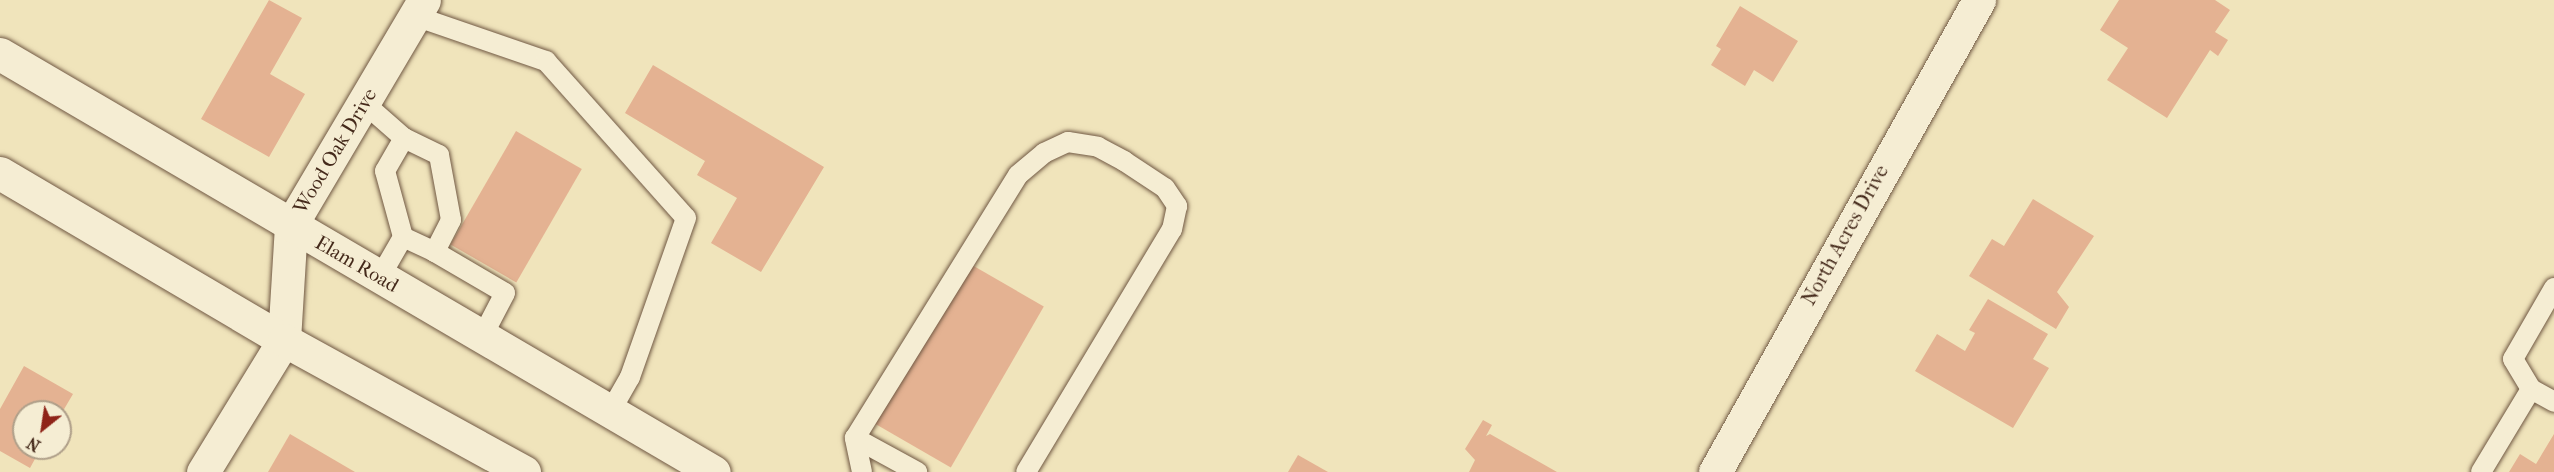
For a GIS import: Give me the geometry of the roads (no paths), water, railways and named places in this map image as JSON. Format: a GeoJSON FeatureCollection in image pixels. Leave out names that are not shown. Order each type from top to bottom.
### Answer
{"type":"FeatureCollection","features":[{"type":"Feature","properties":{"kind":"main road","name":"North Acres Drive"},"geometry":{"type":"LineString","coordinates":[[1715,472],[1979,0]]}},
{"type":"Feature","properties":{"kind":"main road","name":"Wood Oak Drive"},"geometry":{"type":"LineString","coordinates":[[203,472],[284,340],[291,225],[420,8]]}},
{"type":"Feature","properties":{"kind":"main road","name":"Elam Road"},"geometry":{"type":"LineString","coordinates":[[0,54],[714,472]]}},
{"type":"Feature","properties":{"kind":"main road"},"geometry":{"type":"LineString","coordinates":[[0,172],[284,340],[524,472]]}},
{"type":"Feature","properties":{"kind":"lane"},"geometry":{"type":"LineString","coordinates":[[420,8],[546,61],[686,218],[630,377],[610,412]]}},
{"type":"Feature","properties":{"kind":"lane"},"geometry":{"type":"LineString","coordinates":[[364,103],[404,138],[439,155],[452,220],[435,252]]}},
{"type":"Feature","properties":{"kind":"lane"},"geometry":{"type":"LineString","coordinates":[[380,277],[403,237],[385,171],[404,138]]}},
{"type":"Feature","properties":{"kind":"lane"},"geometry":{"type":"LineString","coordinates":[[862,472],[855,438],[1017,175],[1044,153],[1068,142],[1098,147],[1165,188],[1177,206],[1172,229],[1026,472]]}},
{"type":"Feature","properties":{"kind":"lane"},"geometry":{"type":"LineString","coordinates":[[403,237],[435,252],[505,293],[482,337]]}},
{"type":"Feature","properties":{"kind":"lane"},"geometry":{"type":"LineString","coordinates":[[2554,288],[2513,359],[2531,389],[2554,402]]}},
{"type":"Feature","properties":{"kind":"lane"},"geometry":{"type":"LineString","coordinates":[[2481,472],[2531,389]]}},
{"type":"Feature","properties":{"kind":"lane"},"geometry":{"type":"LineString","coordinates":[[855,438],[917,472]]}}]}
